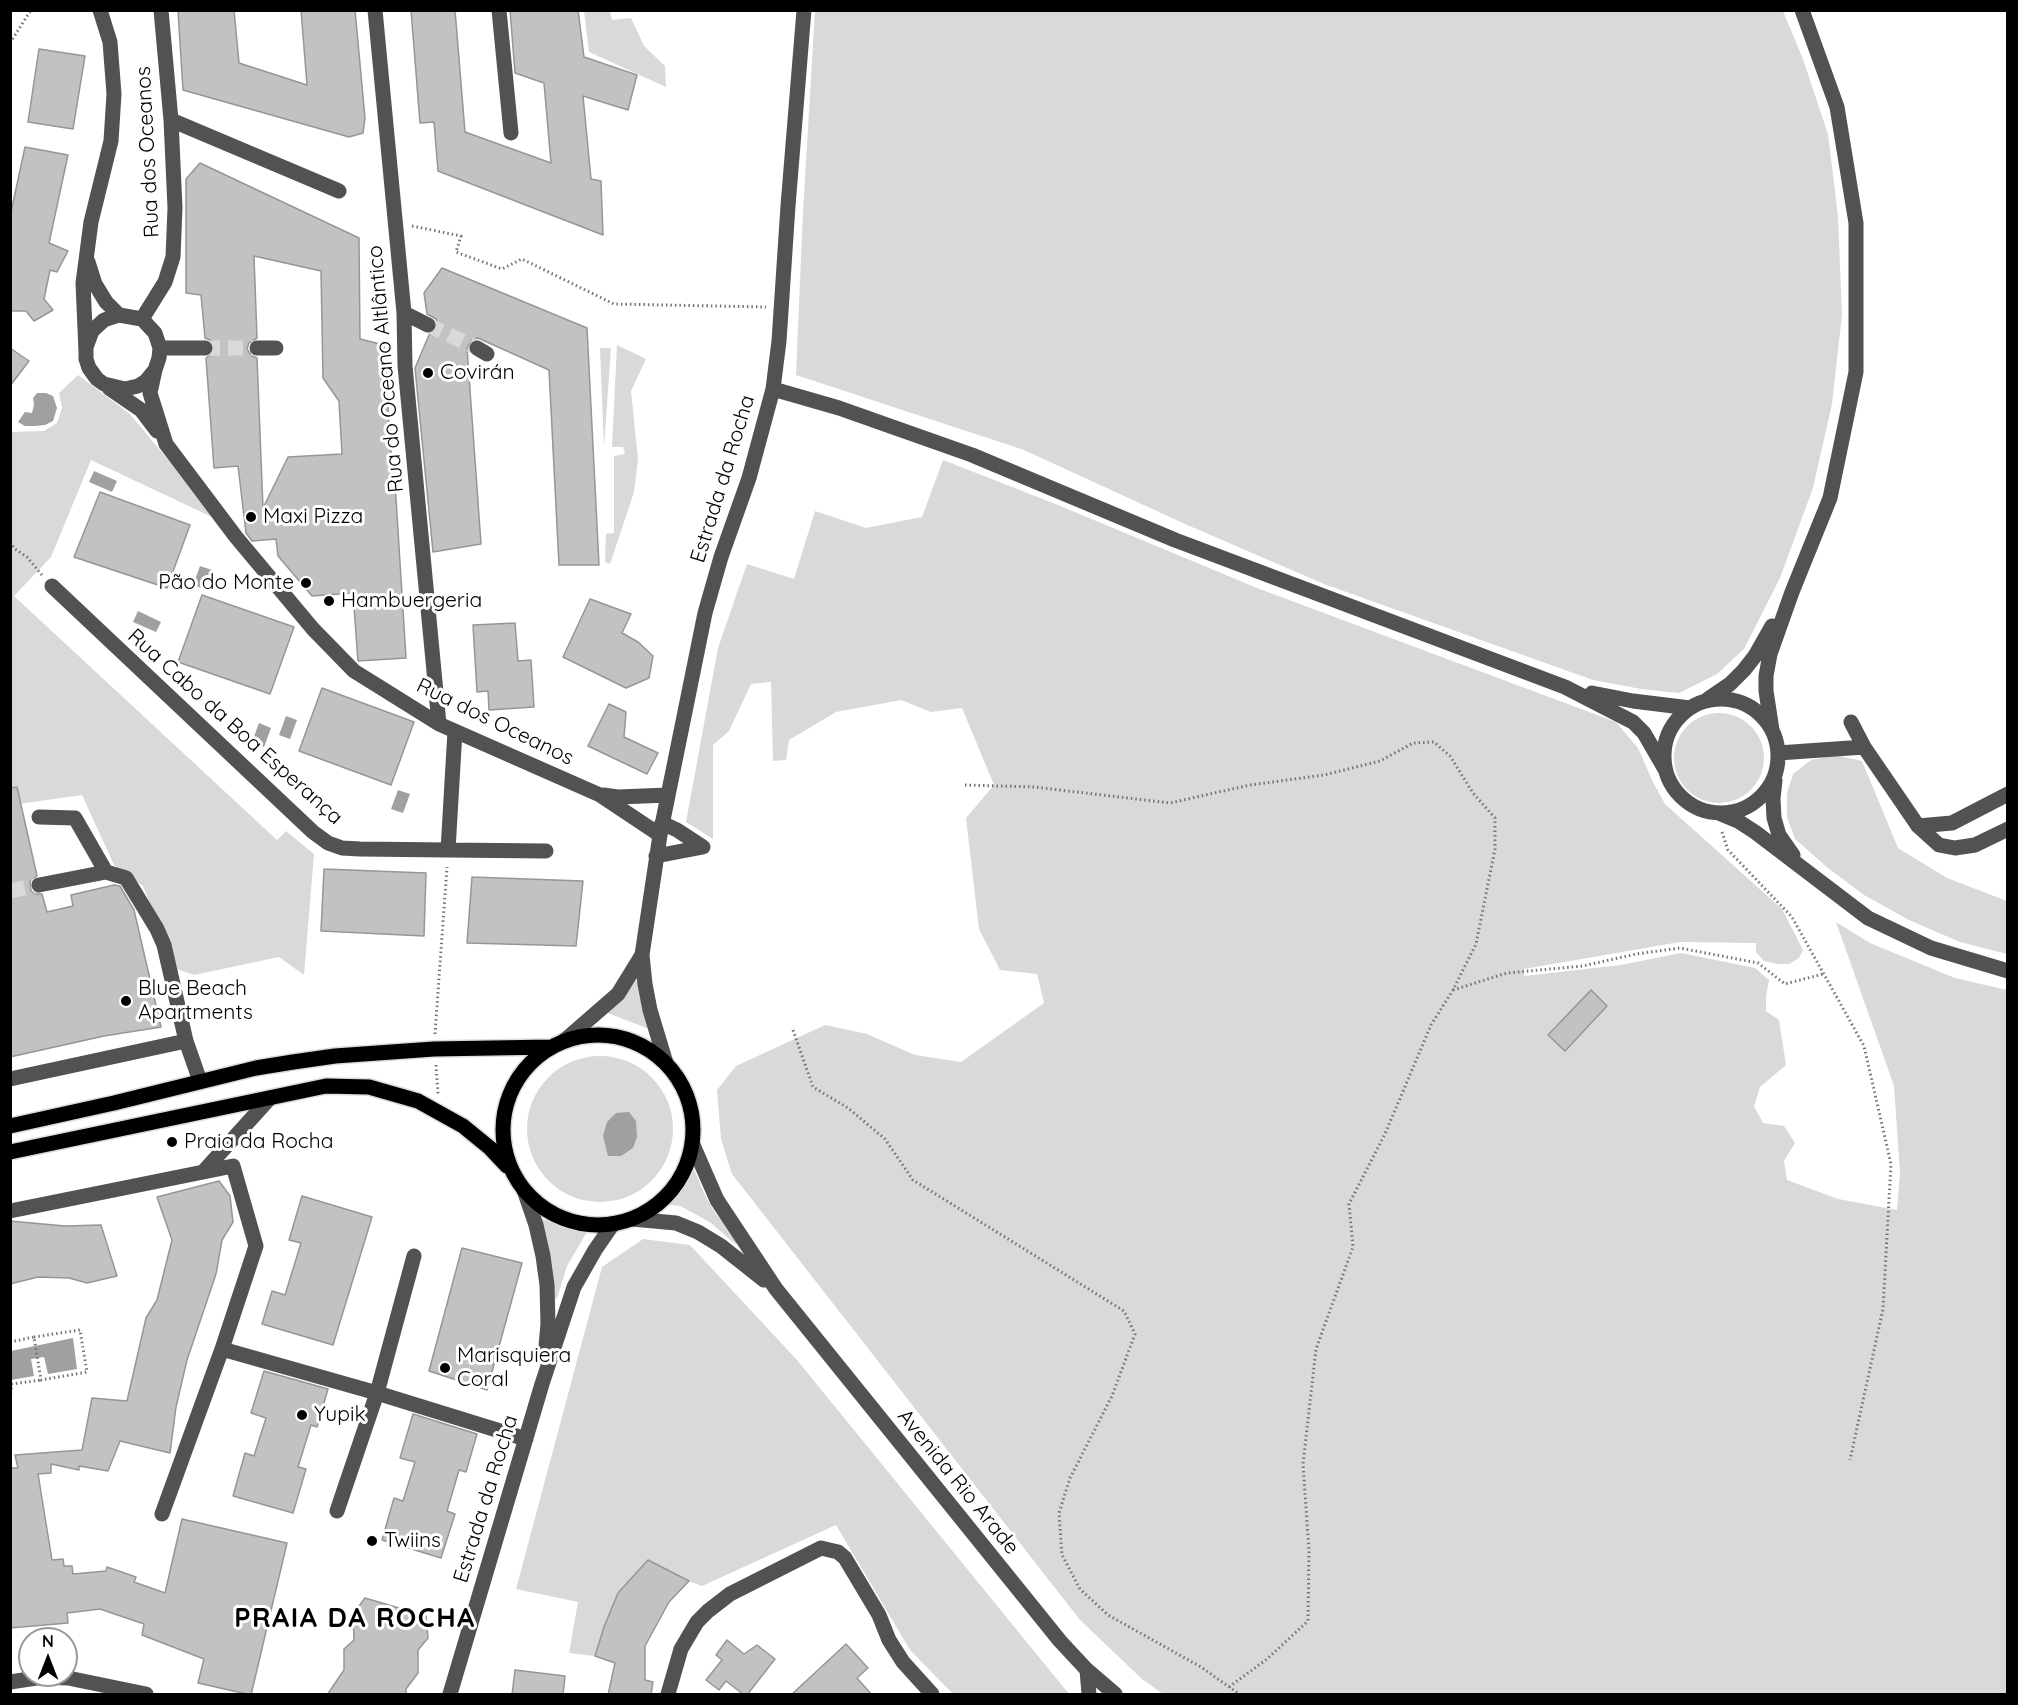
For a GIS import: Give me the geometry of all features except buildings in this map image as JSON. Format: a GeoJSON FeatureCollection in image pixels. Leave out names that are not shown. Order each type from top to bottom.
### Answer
{"type":"FeatureCollection","features":[{"type":"Feature","properties":{"kind":"main road"},"geometry":{"type":"LineString","coordinates":[[10,1152],[326,1086],[369,1087],[418,1101],[463,1126],[490,1148],[538,1204],[555,1215],[573,1222],[593,1225],[613,1224],[632,1219],[650,1209],[672,1189],[687,1164],[693,1145],[694,1125],[683,1086],[666,1063],[641,1045],[623,1038],[603,1035],[583,1036],[558,1044],[536,1057],[524,1070],[513,1086],[507,1102],[503,1120],[503,1138],[506,1156],[513,1173]]}},
{"type":"Feature","properties":{"kind":"main road"},"geometry":{"type":"LineString","coordinates":[[10,1126],[200,1081],[293,1062],[335,1056],[434,1048],[558,1044]]}},
{"type":"Feature","properties":{"kind":"street"},"geometry":{"type":"LineString","coordinates":[[100,10],[110,42],[113,105],[111,141],[91,222],[83,283],[86,352],[90,368],[97,379],[141,410],[166,444]]}},
{"type":"Feature","properties":{"kind":"street","name":"Rua dos Oceanos"},"geometry":{"type":"LineString","coordinates":[[142,319],[165,282],[173,257],[175,208],[171,120],[161,10]]}},
{"type":"Feature","properties":{"kind":"street","name":"Rua do Oceano Altlântico"},"geometry":{"type":"LineString","coordinates":[[375,10],[404,313],[405,366],[440,724]]}},
{"type":"Feature","properties":{"kind":"street"},"geometry":{"type":"LineString","coordinates":[[499,10],[511,133]]}},
{"type":"Feature","properties":{"kind":"street","name":"Estrada da Rocha"},"geometry":{"type":"LineString","coordinates":[[666,1063],[650,1010],[642,955],[656,856],[705,613],[721,557],[749,478],[773,389],[782,308],[804,10]]}},
{"type":"Feature","properties":{"kind":"street"},"geometry":{"type":"LineString","coordinates":[[1802,10],[1838,107],[1856,223],[1856,372],[1830,498],[1792,592],[1770,654],[1766,676],[1767,704],[1778,753],[1773,798],[1774,818],[1779,836],[1805,869]]}},
{"type":"Feature","properties":{"kind":"street"},"geometry":{"type":"LineString","coordinates":[[171,120],[339,191]]}},
{"type":"Feature","properties":{"kind":"street"},"geometry":{"type":"LineString","coordinates":[[87,258],[95,284],[106,302],[119,315]]}},
{"type":"Feature","properties":{"kind":"street"},"geometry":{"type":"LineString","coordinates":[[404,313],[428,325]]}},
{"type":"Feature","properties":{"kind":"street"},"geometry":{"type":"LineString","coordinates":[[86,352],[92,331],[104,320],[119,315],[142,319],[154,333],[160,348],[159,357],[155,370],[146,381],[138,386],[125,389],[104,384]]}},
{"type":"Feature","properties":{"kind":"street"},"geometry":{"type":"LineString","coordinates":[[160,348],[205,348]]}},
{"type":"Feature","properties":{"kind":"street"},"geometry":{"type":"LineString","coordinates":[[257,348],[276,348]]}},
{"type":"Feature","properties":{"kind":"street","name":"Rua dos Oceanos"},"geometry":{"type":"LineString","coordinates":[[155,370],[150,393],[166,444],[236,537],[313,629],[354,671],[440,724],[600,795]]}},
{"type":"Feature","properties":{"kind":"street"},"geometry":{"type":"LineString","coordinates":[[773,389],[839,408],[972,455],[1175,540],[1565,687],[1616,711],[1633,722],[1644,733],[1677,792],[1695,807],[1719,813],[1746,826],[1868,918],[1931,948],[2007,971]]}},
{"type":"Feature","properties":{"kind":"street","name":"Rua Cabo da Boa Esperança"},"geometry":{"type":"LineString","coordinates":[[52,586],[313,832],[328,843],[342,848],[360,849],[546,851]]}},
{"type":"Feature","properties":{"kind":"street"},"geometry":{"type":"LineString","coordinates":[[1666,771],[1664,759],[1668,736],[1673,725],[1695,705],[1724,689],[1744,670],[1755,656],[1792,592]]}},
{"type":"Feature","properties":{"kind":"street"},"geometry":{"type":"LineString","coordinates":[[1565,687],[1633,701],[1695,705],[1724,699],[1747,705],[1757,711],[1772,730]]}},
{"type":"Feature","properties":{"kind":"street"},"geometry":{"type":"LineString","coordinates":[[1851,722],[1864,747],[1918,826],[1939,845],[1955,848],[1975,846],[2007,829]]}},
{"type":"Feature","properties":{"kind":"street"},"geometry":{"type":"LineString","coordinates":[[448,850],[455,731]]}},
{"type":"Feature","properties":{"kind":"street"},"geometry":{"type":"LineString","coordinates":[[1778,753],[1864,747]]}},
{"type":"Feature","properties":{"kind":"street"},"geometry":{"type":"LineString","coordinates":[[1719,813],[1742,809],[1753,804],[1770,787],[1775,776]]}},
{"type":"Feature","properties":{"kind":"street"},"geometry":{"type":"LineString","coordinates":[[1918,826],[1952,823],[2007,794]]}},
{"type":"Feature","properties":{"kind":"street"},"geometry":{"type":"LineString","coordinates":[[600,795],[618,797],[668,795]]}},
{"type":"Feature","properties":{"kind":"street"},"geometry":{"type":"LineString","coordinates":[[600,795],[661,829],[677,830],[703,847],[656,856]]}},
{"type":"Feature","properties":{"kind":"street"},"geometry":{"type":"LineString","coordinates":[[39,817],[75,818],[105,872]]}},
{"type":"Feature","properties":{"kind":"street"},"geometry":{"type":"LineString","coordinates":[[39,885],[105,872],[126,878],[157,929],[164,945],[186,1041],[200,1081]]}},
{"type":"Feature","properties":{"kind":"street","name":"Estrada da Rocha"},"geometry":{"type":"LineString","coordinates":[[558,1044],[618,994],[642,955]]}},
{"type":"Feature","properties":{"kind":"street"},"geometry":{"type":"LineString","coordinates":[[10,1079],[186,1041]]}},
{"type":"Feature","properties":{"kind":"street"},"geometry":{"type":"LineString","coordinates":[[203,1172],[270,1098]]}},
{"type":"Feature","properties":{"kind":"street"},"geometry":{"type":"LineString","coordinates":[[693,1145],[717,1200],[776,1289]]}},
{"type":"Feature","properties":{"kind":"street"},"geometry":{"type":"LineString","coordinates":[[10,1211],[233,1166],[255,1246],[222,1349],[162,1514]]}},
{"type":"Feature","properties":{"kind":"street","name":"Estrada da Rocha"},"geometry":{"type":"LineString","coordinates":[[524,1190],[541,1246],[548,1285],[548,1324],[542,1384]]}},
{"type":"Feature","properties":{"kind":"street"},"geometry":{"type":"LineString","coordinates":[[632,1219],[676,1223],[698,1232],[721,1246],[776,1289]]}},
{"type":"Feature","properties":{"kind":"street","name":"Estrada da Rocha"},"geometry":{"type":"LineString","coordinates":[[450,1695],[542,1384],[574,1287],[613,1224]]}},
{"type":"Feature","properties":{"kind":"street"},"geometry":{"type":"LineString","coordinates":[[337,1511],[377,1393],[414,1256]]}},
{"type":"Feature","properties":{"kind":"street","name":"Avenida Rio Arade"},"geometry":{"type":"LineString","coordinates":[[776,1289],[1060,1641],[1115,1695]]}},
{"type":"Feature","properties":{"kind":"street"},"geometry":{"type":"LineString","coordinates":[[222,1349],[377,1393],[526,1439]]}},
{"type":"Feature","properties":{"kind":"street"},"geometry":{"type":"LineString","coordinates":[[668,1695],[681,1649],[697,1622],[708,1611],[730,1594],[822,1548],[838,1552],[844,1558],[879,1615],[889,1641],[932,1695]]}},
{"type":"Feature","properties":{"kind":"street"},"geometry":{"type":"LineString","coordinates":[[1087,1670],[1089,1695]]}},
{"type":"Feature","properties":{"kind":"street"},"geometry":{"type":"LineString","coordinates":[[10,1682],[43,1677],[68,1678],[146,1695]]}},
{"type":"Feature","properties":{"kind":"path"},"geometry":{"type":"LineString","coordinates":[[10,43],[31,10]]}},
{"type":"Feature","properties":{"kind":"path"},"geometry":{"type":"LineString","coordinates":[[395,222],[461,236],[456,252],[502,269],[522,259],[614,304],[782,308]]}},
{"type":"Feature","properties":{"kind":"path"},"geometry":{"type":"LineString","coordinates":[[10,542],[15,549],[27,557],[52,586]]}},
{"type":"Feature","properties":{"kind":"path"},"geometry":{"type":"LineString","coordinates":[[965,785],[1034,787],[1170,803],[1250,785],[1324,775],[1380,761],[1413,743],[1434,742],[1450,756],[1473,793],[1495,818],[1496,849],[1476,944],[1431,1025],[1384,1134],[1349,1204],[1353,1247],[1316,1349],[1303,1464],[1309,1551],[1308,1621],[1267,1659],[1229,1687]]}},
{"type":"Feature","properties":{"kind":"path"},"geometry":{"type":"LineString","coordinates":[[1722,830],[1728,850],[1792,917],[1864,1046],[1891,1164],[1883,1309],[1850,1460]]}},
{"type":"Feature","properties":{"kind":"path"},"geometry":{"type":"LineString","coordinates":[[439,1113],[434,1048],[448,850]]}},
{"type":"Feature","properties":{"kind":"path"},"geometry":{"type":"LineString","coordinates":[[1452,990],[1507,973],[1583,966],[1636,954],[1680,948],[1758,963],[1785,984],[1823,974]]}},
{"type":"Feature","properties":{"kind":"path"},"geometry":{"type":"LineString","coordinates":[[793,1030],[813,1087],[848,1108],[885,1139],[913,1180],[1124,1311],[1135,1334],[1112,1396],[1070,1478],[1059,1513],[1062,1555],[1080,1589],[1108,1615],[1201,1667],[1239,1695]]}},
{"type":"Feature","properties":{"kind":"path"},"geometry":{"type":"LineString","coordinates":[[10,1177],[10,1183]]}},
{"type":"Feature","properties":{"kind":"path"},"geometry":{"type":"LineString","coordinates":[[10,1342],[80,1330],[87,1372],[12,1384],[10,1398]]}},
{"type":"Feature","properties":{"kind":"path"},"geometry":{"type":"LineString","coordinates":[[34,1337],[41,1380]]}},
{"type":"Feature","properties":{"kind":"shaded area"},"geometry":{"type":"Polygon","coordinates":[[[584,11],[610,11],[612,20],[631,18],[644,46],[665,66],[666,87],[589,52],[584,11]]]}},
{"type":"Feature","properties":{"kind":"shaded area"},"geometry":{"type":"Polygon","coordinates":[[[815,11],[1783,11],[1803,59],[1828,134],[1838,216],[1842,315],[1832,404],[1813,488],[1780,578],[1744,649],[1717,674],[1679,693],[1593,680],[1324,584],[1185,524],[1024,450],[796,375],[815,11]]]}},
{"type":"Feature","properties":{"kind":"shaded area"},"geometry":{"type":"Polygon","coordinates":[[[617,345],[646,359],[631,391],[638,459],[634,492],[610,564],[605,562],[606,534],[614,533],[614,456],[625,454],[623,447],[612,447],[617,345]]]}},
{"type":"Feature","properties":{"kind":"shaded area"},"geometry":{"type":"Polygon","coordinates":[[[600,348],[611,348],[604,447],[600,348]]]}},
{"type":"Feature","properties":{"kind":"shaded area"},"geometry":{"type":"Polygon","coordinates":[[[78,375],[130,414],[212,517],[91,460],[51,557],[14,596],[277,840],[286,831],[314,854],[304,975],[279,957],[194,975],[177,969],[143,886],[114,865],[82,795],[11,805],[10,432],[44,431],[57,423],[62,408],[59,393],[78,375]]]}},
{"type":"Feature","properties":{"kind":"shaded area"},"geometry":{"type":"Polygon","coordinates":[[[37,393],[53,396],[57,408],[53,421],[45,425],[25,426],[18,422],[25,412],[32,413],[33,398],[37,393]]]}},
{"type":"Feature","properties":{"kind":"shaded area"},"geometry":{"type":"Polygon","coordinates":[[[943,460],[1257,588],[1616,722],[1638,748],[1665,804],[1782,909],[1803,950],[1799,958],[1789,964],[1778,964],[1764,961],[1756,952],[1756,943],[1680,942],[1524,969],[1524,976],[1621,965],[1681,953],[1755,968],[1769,980],[1766,1011],[1779,1020],[1786,1065],[1760,1087],[1754,1106],[1763,1123],[1784,1126],[1795,1143],[1784,1161],[1787,1180],[1838,1199],[1897,1210],[1900,1173],[1894,1086],[1836,922],[1870,943],[1955,978],[2007,990],[2007,1694],[1163,1694],[1142,1679],[1080,1620],[732,1174],[721,1139],[717,1090],[736,1066],[825,1025],[867,1034],[915,1055],[961,1062],[1044,1003],[1037,974],[1000,970],[979,929],[966,818],[994,785],[962,708],[931,712],[901,700],[836,712],[789,740],[786,760],[773,761],[771,682],[751,684],[729,731],[713,745],[713,839],[686,822],[718,648],[747,564],[794,579],[815,511],[866,528],[922,517],[943,460]]]}},
{"type":"Feature","properties":{"kind":"shaded area"},"geometry":{"type":"Polygon","coordinates":[[[94,471],[117,481],[112,492],[89,482],[94,471]]]}},
{"type":"Feature","properties":{"kind":"shaded area"},"geometry":{"type":"Polygon","coordinates":[[[200,566],[212,570],[205,589],[193,585],[200,566]]]}},
{"type":"Feature","properties":{"kind":"shaded area"},"geometry":{"type":"Polygon","coordinates":[[[138,611],[161,622],[156,632],[133,622],[138,611]]]}},
{"type":"Feature","properties":{"kind":"shaded area"},"geometry":{"type":"Polygon","coordinates":[[[1719,713],[1736,717],[1751,726],[1760,741],[1764,758],[1760,775],[1751,790],[1736,799],[1719,803],[1702,799],[1687,790],[1678,775],[1674,758],[1678,741],[1687,726],[1702,717],[1719,713]]]}},
{"type":"Feature","properties":{"kind":"shaded area"},"geometry":{"type":"Polygon","coordinates":[[[286,716],[297,720],[290,739],[279,735],[286,716]]]}},
{"type":"Feature","properties":{"kind":"shaded area"},"geometry":{"type":"Polygon","coordinates":[[[259,723],[271,728],[264,747],[252,742],[259,723]]]}},
{"type":"Feature","properties":{"kind":"shaded area"},"geometry":{"type":"Polygon","coordinates":[[[1835,755],[1862,761],[1898,848],[1947,878],[2007,901],[2007,954],[1960,942],[1909,920],[1864,895],[1795,839],[1787,817],[1787,793],[1793,774],[1811,760],[1835,755]]]}},
{"type":"Feature","properties":{"kind":"shaded area"},"geometry":{"type":"Polygon","coordinates":[[[398,790],[410,794],[403,813],[391,809],[398,790]]]}},
{"type":"Feature","properties":{"kind":"shaded area"},"geometry":{"type":"Polygon","coordinates":[[[637,972],[649,1029],[605,1012],[637,972]]]}},
{"type":"Feature","properties":{"kind":"shaded area"},"geometry":{"type":"Polygon","coordinates":[[[600,1056],[628,1061],[652,1077],[668,1101],[673,1129],[668,1157],[652,1181],[628,1197],[600,1202],[572,1197],[548,1181],[532,1157],[527,1129],[532,1101],[548,1077],[572,1061],[600,1056]]]}},
{"type":"Feature","properties":{"kind":"shaded area"},"geometry":{"type":"Polygon","coordinates":[[[629,1112],[636,1121],[637,1137],[633,1148],[621,1156],[608,1156],[603,1136],[607,1122],[616,1113],[629,1112]]]}},
{"type":"Feature","properties":{"kind":"shaded area"},"geometry":{"type":"Polygon","coordinates":[[[693,1167],[715,1213],[739,1240],[735,1244],[711,1223],[699,1216],[680,1206],[665,1204],[693,1167]]]}},
{"type":"Feature","properties":{"kind":"shaded area"},"geometry":{"type":"Polygon","coordinates":[[[542,1219],[566,1227],[588,1230],[567,1266],[555,1300],[540,1221],[542,1219]]]}},
{"type":"Feature","properties":{"kind":"shaded area"},"geometry":{"type":"Polygon","coordinates":[[[643,1239],[690,1245],[797,1360],[1069,1694],[953,1694],[910,1650],[836,1525],[702,1586],[689,1581],[618,1593],[595,1656],[569,1653],[578,1602],[516,1589],[602,1267],[643,1239]]]}},
{"type":"Feature","properties":{"kind":"shaded area"},"geometry":{"type":"Polygon","coordinates":[[[73,1338],[77,1369],[48,1374],[44,1357],[31,1359],[34,1376],[11,1380],[11,1351],[73,1338]]]}},
{"type":"Feature","properties":{"kind":"tunnel"},"geometry":{"type":"LineString","coordinates":[[428,325],[477,348]]}},
{"type":"Feature","properties":{"kind":"tunnel"},"geometry":{"type":"LineString","coordinates":[[205,348],[257,348]]}},
{"type":"Feature","properties":{"kind":"tunnel"},"geometry":{"type":"LineString","coordinates":[[10,891],[39,885]]}},
{"type":"Feature","properties":{"kind":"place","name":"Covirán"},"geometry":{"type":"Point","coordinates":[428,373]}},
{"type":"Feature","properties":{"kind":"place","name":"Maxi Pizza"},"geometry":{"type":"Point","coordinates":[251,517]}},
{"type":"Feature","properties":{"kind":"place","name":"Pão do Monte"},"geometry":{"type":"Point","coordinates":[306,583]}},
{"type":"Feature","properties":{"kind":"place","name":"Hambuergeria"},"geometry":{"type":"Point","coordinates":[329,601]}},
{"type":"Feature","properties":{"kind":"place","name":"Blue Beach Apartments"},"geometry":{"type":"Point","coordinates":[126,1001]}},
{"type":"Feature","properties":{"kind":"place","name":"Praia da Rocha"},"geometry":{"type":"Point","coordinates":[172,1142]}},
{"type":"Feature","properties":{"kind":"place","name":"Marisquiera Coral"},"geometry":{"type":"Point","coordinates":[445,1368]}},
{"type":"Feature","properties":{"kind":"place","name":"Yupik"},"geometry":{"type":"Point","coordinates":[302,1415]}},
{"type":"Feature","properties":{"kind":"place","name":"Twiins"},"geometry":{"type":"Point","coordinates":[372,1541]}},
{"type":"Feature","properties":{"kind":"district","name":"PRAIA DA ROCHA"},"geometry":{"type":"Point","coordinates":[355,1619]}}]}
